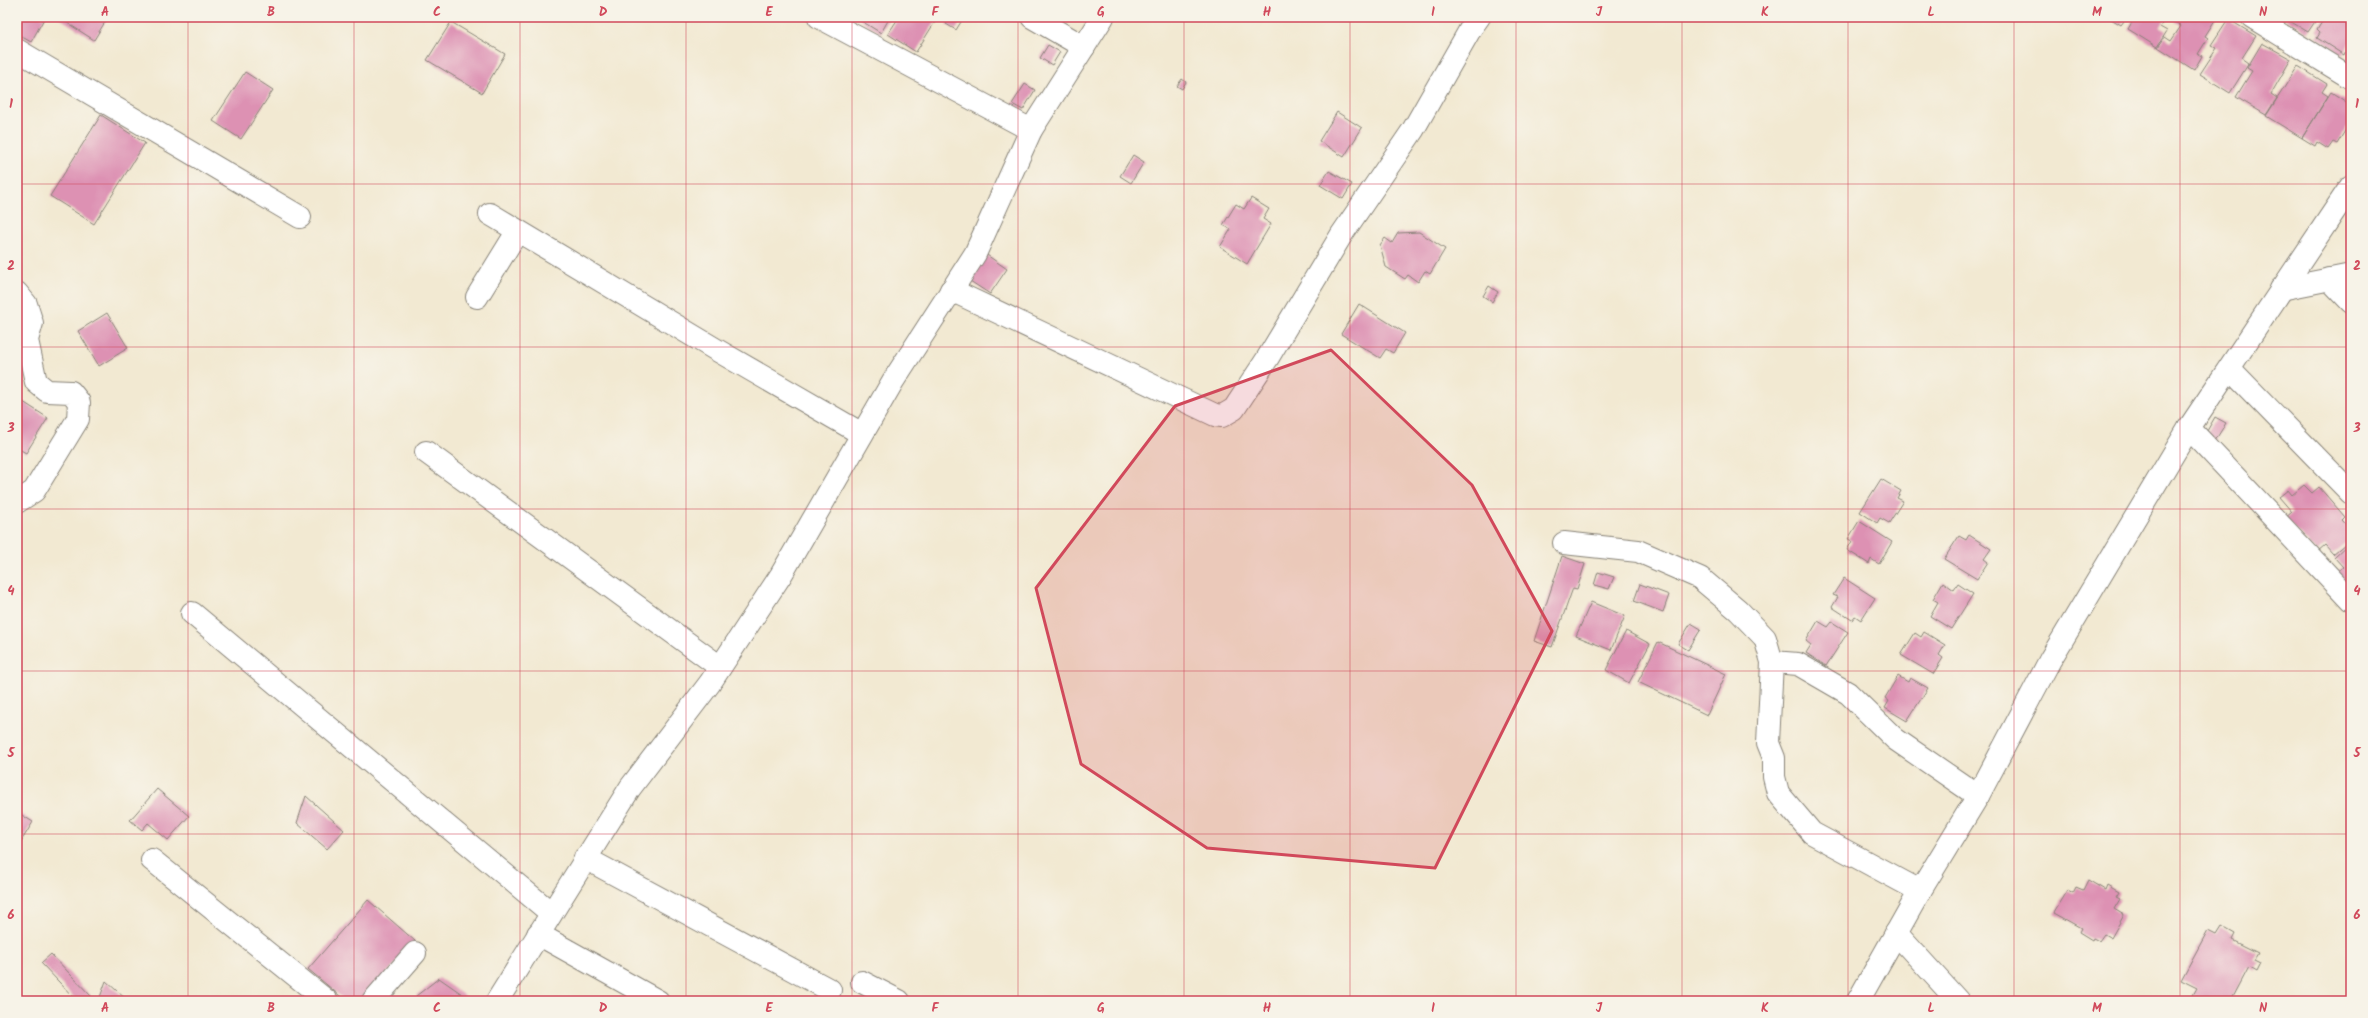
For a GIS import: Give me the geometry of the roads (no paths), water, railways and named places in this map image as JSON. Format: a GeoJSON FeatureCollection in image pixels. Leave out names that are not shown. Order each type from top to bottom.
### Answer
{"type":"FeatureCollection","features":[{"type":"Feature","properties":{"kind":"street"},"geometry":{"type":"LineString","coordinates":[[819,17],[1031,130]]}},
{"type":"Feature","properties":{"kind":"street"},"geometry":{"type":"LineString","coordinates":[[1032,17],[1084,47]]}},
{"type":"Feature","properties":{"kind":"street"},"geometry":{"type":"LineString","coordinates":[[497,1001],[630,788],[720,667],[781,575],[862,434],[974,254],[1031,130],[1103,17]]}},
{"type":"Feature","properties":{"kind":"street"},"geometry":{"type":"LineString","coordinates":[[951,290],[1215,415],[1228,414],[1234,409],[1267,359],[1342,234],[1413,130],[1471,28],[1479,17]]}},
{"type":"Feature","properties":{"kind":"street"},"geometry":{"type":"LineString","coordinates":[[2252,17],[2351,78]]}},
{"type":"Feature","properties":{"kind":"street"},"geometry":{"type":"LineString","coordinates":[[17,50],[300,217]]}},
{"type":"Feature","properties":{"kind":"street"},"geometry":{"type":"LineString","coordinates":[[1858,1001],[1920,890],[1978,796],[2050,660],[2189,428],[2230,369],[2281,289],[2351,186]]}},
{"type":"Feature","properties":{"kind":"street"},"geometry":{"type":"LineString","coordinates":[[490,214],[517,232],[862,434]]}},
{"type":"Feature","properties":{"kind":"street"},"geometry":{"type":"LineString","coordinates":[[477,297],[517,232]]}},
{"type":"Feature","properties":{"kind":"street"},"geometry":{"type":"LineString","coordinates":[[2281,289],[2351,275]]}},
{"type":"Feature","properties":{"kind":"street"},"geometry":{"type":"LineString","coordinates":[[2328,279],[2351,302]]}},
{"type":"Feature","properties":{"kind":"street"},"geometry":{"type":"LineString","coordinates":[[17,293],[26,304],[32,324],[27,340],[36,382],[47,391],[71,392],[79,402],[78,419],[34,492],[17,502]]}},
{"type":"Feature","properties":{"kind":"street"},"geometry":{"type":"LineString","coordinates":[[2230,369],[2351,493]]}},
{"type":"Feature","properties":{"kind":"street"},"geometry":{"type":"LineString","coordinates":[[2189,428],[2351,600]]}},
{"type":"Feature","properties":{"kind":"street"},"geometry":{"type":"LineString","coordinates":[[426,452],[720,667]]}},
{"type":"Feature","properties":{"kind":"street"},"geometry":{"type":"LineString","coordinates":[[1564,543],[1638,551],[1700,578],[1714,588],[1765,638],[1772,662],[1768,743],[1774,758],[1774,777],[1778,793],[1812,833],[1920,890]]}},
{"type":"Feature","properties":{"kind":"street"},"geometry":{"type":"LineString","coordinates":[[192,613],[552,913]]}},
{"type":"Feature","properties":{"kind":"street"},"geometry":{"type":"LineString","coordinates":[[1772,662],[1798,664],[1841,689],[1895,739],[1978,796]]}},
{"type":"Feature","properties":{"kind":"street"},"geometry":{"type":"LineString","coordinates":[[585,858],[830,990]]}},
{"type":"Feature","properties":{"kind":"street"},"geometry":{"type":"LineString","coordinates":[[152,860],[327,1001]]}},
{"type":"Feature","properties":{"kind":"street"},"geometry":{"type":"LineString","coordinates":[[1896,933],[1958,1001]]}},
{"type":"Feature","properties":{"kind":"street"},"geometry":{"type":"LineString","coordinates":[[538,934],[658,1001]]}},
{"type":"Feature","properties":{"kind":"street"},"geometry":{"type":"LineString","coordinates":[[373,1001],[415,953]]}},
{"type":"Feature","properties":{"kind":"street"},"geometry":{"type":"LineString","coordinates":[[862,982],[899,1001]]}}]}
